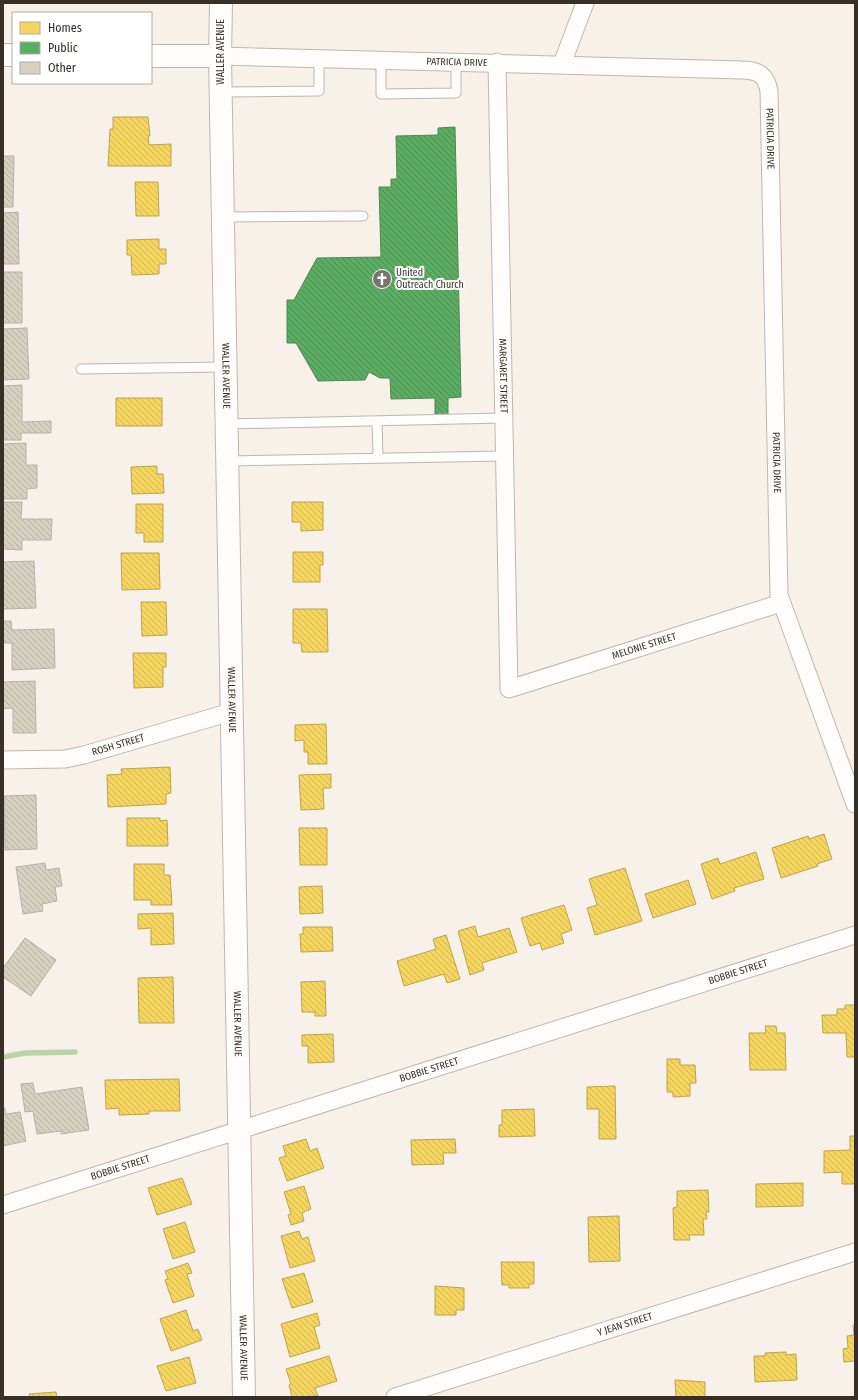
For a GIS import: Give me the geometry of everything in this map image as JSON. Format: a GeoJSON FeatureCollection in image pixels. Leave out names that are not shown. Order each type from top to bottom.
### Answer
{"type":"FeatureCollection","features":[{"type":"Feature","properties":{"kind":"street","name":"WALLER AVENUE"},"geometry":{"type":"LineString","coordinates":[[221,3],[220,56],[226,424],[241,1130],[244,1397]]}},
{"type":"Feature","properties":{"kind":"street"},"geometry":{"type":"LineString","coordinates":[[562,64],[585,3]]}},
{"type":"Feature","properties":{"kind":"street","name":"PATRICIA DRIVE"},"geometry":{"type":"LineString","coordinates":[[152,56],[381,59],[748,70],[756,71],[763,76],[767,83],[769,99],[778,583],[781,603],[855,804]]}},
{"type":"Feature","properties":{"kind":"street","name":"MARGARET STREET"},"geometry":{"type":"LineString","coordinates":[[497,62],[509,689]]}},
{"type":"Feature","properties":{"kind":"street","name":"MELONIE STREET"},"geometry":{"type":"LineString","coordinates":[[509,689],[781,603]]}},
{"type":"Feature","properties":{"kind":"street","name":"ROSH STREET"},"geometry":{"type":"LineString","coordinates":[[3,760],[65,759],[84,755],[231,712]]}},
{"type":"Feature","properties":{"kind":"street","name":"BOBBIE STREET"},"geometry":{"type":"LineString","coordinates":[[3,1205],[855,935]]}},
{"type":"Feature","properties":{"kind":"street","name":"Y JEAN STREET"},"geometry":{"type":"LineString","coordinates":[[395,1397],[855,1252]]}},
{"type":"Feature","properties":{"kind":"lane"},"geometry":{"type":"LineString","coordinates":[[221,92],[319,91],[319,58]]}},
{"type":"Feature","properties":{"kind":"lane"},"geometry":{"type":"LineString","coordinates":[[381,59],[381,94],[456,93],[456,61]]}},
{"type":"Feature","properties":{"kind":"lane"},"geometry":{"type":"LineString","coordinates":[[223,217],[364,216]]}},
{"type":"Feature","properties":{"kind":"lane"},"geometry":{"type":"LineString","coordinates":[[81,369],[226,367]]}},
{"type":"Feature","properties":{"kind":"lane"},"geometry":{"type":"LineString","coordinates":[[226,424],[504,418]]}},
{"type":"Feature","properties":{"kind":"lane"},"geometry":{"type":"LineString","coordinates":[[377,421],[378,458]]}},
{"type":"Feature","properties":{"kind":"lane"},"geometry":{"type":"LineString","coordinates":[[227,461],[504,456]]}},
{"type":"Feature","properties":{"kind":"building: Homes"},"geometry":{"type":"Polygon","coordinates":[[[113,117],[148,117],[150,136],[148,136],[149,145],[171,144],[171,166],[108,166],[110,129],[113,129],[113,117]]]}},
{"type":"Feature","properties":{"kind":"building: Homes"},"geometry":{"type":"Polygon","coordinates":[[[135,182],[158,182],[159,216],[136,216],[135,182]]]}},
{"type":"Feature","properties":{"kind":"building: Homes"},"geometry":{"type":"Polygon","coordinates":[[[159,239],[159,249],[166,249],[166,264],[159,264],[159,274],[132,275],[131,255],[127,255],[127,240],[159,239]]]}},
{"type":"Feature","properties":{"kind":"building: Homes"},"geometry":{"type":"Polygon","coordinates":[[[116,398],[162,398],[162,426],[116,426],[116,398]]]}},
{"type":"Feature","properties":{"kind":"building: Homes"},"geometry":{"type":"Polygon","coordinates":[[[157,466],[157,474],[163,474],[164,493],[132,494],[131,467],[157,466]]]}},
{"type":"Feature","properties":{"kind":"building: Homes"},"geometry":{"type":"Polygon","coordinates":[[[292,502],[323,502],[323,530],[301,531],[301,522],[292,522],[292,502]]]}},
{"type":"Feature","properties":{"kind":"building: Homes"},"geometry":{"type":"Polygon","coordinates":[[[136,504],[163,504],[163,542],[144,542],[144,533],[136,533],[136,504]]]}},
{"type":"Feature","properties":{"kind":"building: Homes"},"geometry":{"type":"Polygon","coordinates":[[[293,552],[323,552],[323,565],[320,565],[320,582],[293,582],[293,552]]]}},
{"type":"Feature","properties":{"kind":"building: Homes"},"geometry":{"type":"Polygon","coordinates":[[[121,553],[159,553],[160,589],[122,590],[121,553]]]}},
{"type":"Feature","properties":{"kind":"building: Homes"},"geometry":{"type":"Polygon","coordinates":[[[141,602],[166,602],[167,635],[142,636],[141,602]]]}},
{"type":"Feature","properties":{"kind":"building: Homes"},"geometry":{"type":"Polygon","coordinates":[[[293,609],[327,609],[328,652],[302,652],[301,643],[293,643],[293,609]]]}},
{"type":"Feature","properties":{"kind":"building: Homes"},"geometry":{"type":"Polygon","coordinates":[[[133,653],[166,653],[166,667],[163,667],[163,687],[134,688],[133,653]]]}},
{"type":"Feature","properties":{"kind":"building: Homes"},"geometry":{"type":"Polygon","coordinates":[[[326,724],[327,764],[308,764],[308,752],[304,752],[304,740],[295,741],[295,725],[326,724]]]}},
{"type":"Feature","properties":{"kind":"building: Homes"},"geometry":{"type":"Polygon","coordinates":[[[170,767],[171,793],[166,794],[166,804],[108,807],[107,775],[122,774],[121,769],[170,767]]]}},
{"type":"Feature","properties":{"kind":"building: Homes"},"geometry":{"type":"Polygon","coordinates":[[[331,774],[331,788],[323,788],[324,809],[301,810],[299,775],[331,774]]]}},
{"type":"Feature","properties":{"kind":"building: Homes"},"geometry":{"type":"Polygon","coordinates":[[[127,818],[160,818],[160,821],[167,820],[168,846],[127,846],[127,818]]]}},
{"type":"Feature","properties":{"kind":"building: Homes"},"geometry":{"type":"Polygon","coordinates":[[[299,828],[327,828],[327,865],[300,865],[299,828]]]}},
{"type":"Feature","properties":{"kind":"building: Homes"},"geometry":{"type":"Polygon","coordinates":[[[824,834],[832,859],[817,864],[818,866],[781,878],[772,848],[808,836],[809,839],[824,834]]]}},
{"type":"Feature","properties":{"kind":"building: Homes"},"geometry":{"type":"Polygon","coordinates":[[[756,852],[764,879],[734,888],[735,891],[712,899],[701,864],[718,858],[720,864],[756,852]]]}},
{"type":"Feature","properties":{"kind":"building: Homes"},"geometry":{"type":"Polygon","coordinates":[[[134,864],[164,864],[164,875],[170,875],[172,905],[151,905],[151,900],[134,900],[134,864]]]}},
{"type":"Feature","properties":{"kind":"building: Homes"},"geometry":{"type":"Polygon","coordinates":[[[625,868],[642,921],[595,935],[587,908],[597,905],[589,879],[625,868]]]}},
{"type":"Feature","properties":{"kind":"building: Homes"},"geometry":{"type":"Polygon","coordinates":[[[688,880],[696,904],[653,918],[645,894],[688,880]]]}},
{"type":"Feature","properties":{"kind":"building: Homes"},"geometry":{"type":"Polygon","coordinates":[[[322,886],[323,913],[300,914],[299,887],[322,886]]]}},
{"type":"Feature","properties":{"kind":"building: Homes"},"geometry":{"type":"Polygon","coordinates":[[[564,905],[572,930],[561,934],[564,943],[542,950],[540,943],[530,946],[521,918],[564,905]]]}},
{"type":"Feature","properties":{"kind":"building: Homes"},"geometry":{"type":"Polygon","coordinates":[[[173,913],[174,944],[151,945],[151,928],[138,929],[138,914],[173,913]]]}},
{"type":"Feature","properties":{"kind":"building: Homes"},"geometry":{"type":"Polygon","coordinates":[[[475,926],[478,937],[509,928],[517,952],[482,963],[484,970],[470,975],[458,931],[475,926]]]}},
{"type":"Feature","properties":{"kind":"building: Homes"},"geometry":{"type":"Polygon","coordinates":[[[303,927],[332,927],[333,951],[301,952],[300,934],[303,934],[303,927]]]}},
{"type":"Feature","properties":{"kind":"building: Homes"},"geometry":{"type":"Polygon","coordinates":[[[446,935],[460,979],[447,983],[444,974],[404,986],[397,961],[436,949],[433,939],[446,935]]]}},
{"type":"Feature","properties":{"kind":"building: Homes"},"geometry":{"type":"Polygon","coordinates":[[[173,977],[174,1023],[139,1023],[138,978],[173,977]]]}},
{"type":"Feature","properties":{"kind":"building: Homes"},"geometry":{"type":"Polygon","coordinates":[[[325,981],[326,1016],[315,1016],[315,1012],[302,1012],[301,982],[325,981]]]}},
{"type":"Feature","properties":{"kind":"building: Homes"},"geometry":{"type":"Polygon","coordinates":[[[845,1005],[855,1005],[855,1057],[847,1057],[846,1033],[823,1033],[822,1015],[837,1015],[837,1009],[845,1009],[845,1005]]]}},
{"type":"Feature","properties":{"kind":"building: Homes"},"geometry":{"type":"Polygon","coordinates":[[[765,1026],[776,1026],[777,1033],[785,1033],[786,1070],[750,1070],[749,1033],[766,1033],[765,1026]]]}},
{"type":"Feature","properties":{"kind":"building: Homes"},"geometry":{"type":"Polygon","coordinates":[[[333,1034],[334,1062],[308,1063],[308,1046],[302,1046],[302,1035],[333,1034]]]}},
{"type":"Feature","properties":{"kind":"building: Homes"},"geometry":{"type":"Polygon","coordinates":[[[667,1059],[680,1059],[680,1065],[695,1065],[696,1083],[690,1083],[690,1096],[673,1097],[673,1092],[667,1092],[667,1059]]]}},
{"type":"Feature","properties":{"kind":"building: Homes"},"geometry":{"type":"Polygon","coordinates":[[[179,1079],[180,1111],[149,1111],[149,1114],[119,1115],[119,1108],[106,1109],[105,1080],[179,1079]]]}},
{"type":"Feature","properties":{"kind":"building: Homes"},"geometry":{"type":"Polygon","coordinates":[[[615,1086],[616,1139],[599,1139],[599,1109],[587,1109],[587,1087],[615,1086]]]}},
{"type":"Feature","properties":{"kind":"building: Homes"},"geometry":{"type":"Polygon","coordinates":[[[534,1109],[535,1136],[499,1137],[499,1125],[502,1125],[502,1110],[534,1109]]]}},
{"type":"Feature","properties":{"kind":"building: Homes"},"geometry":{"type":"Polygon","coordinates":[[[850,1136],[855,1136],[855,1184],[842,1184],[842,1172],[824,1173],[824,1151],[850,1150],[850,1136]]]}},
{"type":"Feature","properties":{"kind":"building: Homes"},"geometry":{"type":"Polygon","coordinates":[[[306,1139],[310,1151],[317,1148],[324,1168],[287,1181],[279,1158],[286,1156],[283,1146],[306,1139]]]}},
{"type":"Feature","properties":{"kind":"building: Homes"},"geometry":{"type":"Polygon","coordinates":[[[455,1139],[456,1153],[443,1153],[444,1164],[412,1165],[411,1140],[455,1139]]]}},
{"type":"Feature","properties":{"kind":"building: Homes"},"geometry":{"type":"Polygon","coordinates":[[[182,1178],[192,1204],[157,1215],[148,1188],[182,1178]]]}},
{"type":"Feature","properties":{"kind":"building: Homes"},"geometry":{"type":"Polygon","coordinates":[[[803,1183],[803,1206],[756,1207],[756,1184],[803,1183]]]}},
{"type":"Feature","properties":{"kind":"building: Homes"},"geometry":{"type":"Polygon","coordinates":[[[304,1186],[311,1209],[302,1213],[304,1221],[291,1225],[288,1215],[291,1214],[284,1192],[304,1186]]]}},
{"type":"Feature","properties":{"kind":"building: Homes"},"geometry":{"type":"Polygon","coordinates":[[[708,1190],[709,1212],[706,1212],[707,1219],[703,1219],[704,1235],[689,1235],[690,1240],[674,1240],[673,1208],[677,1207],[677,1191],[708,1190]]]}},
{"type":"Feature","properties":{"kind":"building: Homes"},"geometry":{"type":"Polygon","coordinates":[[[619,1216],[620,1261],[589,1262],[588,1217],[619,1216]]]}},
{"type":"Feature","properties":{"kind":"building: Homes"},"geometry":{"type":"Polygon","coordinates":[[[185,1222],[195,1252],[173,1259],[163,1229],[185,1222]]]}},
{"type":"Feature","properties":{"kind":"building: Homes"},"geometry":{"type":"Polygon","coordinates":[[[299,1231],[302,1239],[308,1237],[315,1261],[290,1268],[281,1236],[299,1231]]]}},
{"type":"Feature","properties":{"kind":"building: Homes"},"geometry":{"type":"Polygon","coordinates":[[[501,1262],[534,1262],[534,1284],[529,1284],[529,1288],[509,1288],[509,1285],[502,1285],[501,1262]]]}},
{"type":"Feature","properties":{"kind":"building: Homes"},"geometry":{"type":"Polygon","coordinates":[[[188,1263],[192,1273],[187,1274],[194,1296],[173,1303],[165,1280],[168,1279],[165,1271],[188,1263]]]}},
{"type":"Feature","properties":{"kind":"building: Homes"},"geometry":{"type":"Polygon","coordinates":[[[304,1273],[313,1302],[292,1308],[282,1279],[304,1273]]]}},
{"type":"Feature","properties":{"kind":"building: Homes"},"geometry":{"type":"Polygon","coordinates":[[[435,1286],[464,1288],[464,1310],[456,1310],[456,1315],[435,1315],[435,1286]]]}},
{"type":"Feature","properties":{"kind":"building: Homes"},"geometry":{"type":"Polygon","coordinates":[[[186,1310],[193,1331],[198,1329],[202,1340],[171,1351],[160,1319],[186,1310]]]}},
{"type":"Feature","properties":{"kind":"building: Homes"},"geometry":{"type":"Polygon","coordinates":[[[317,1313],[320,1325],[314,1327],[320,1348],[290,1357],[281,1324],[317,1313]]]}},
{"type":"Feature","properties":{"kind":"building: Homes"},"geometry":{"type":"Polygon","coordinates":[[[853,1325],[855,1325],[855,1361],[844,1362],[843,1349],[848,1348],[847,1336],[854,1335],[853,1325]]]}},
{"type":"Feature","properties":{"kind":"building: Homes"},"geometry":{"type":"Polygon","coordinates":[[[786,1352],[786,1355],[796,1354],[797,1380],[755,1382],[754,1356],[765,1356],[765,1353],[786,1352]]]}},
{"type":"Feature","properties":{"kind":"building: Homes"},"geometry":{"type":"Polygon","coordinates":[[[329,1356],[337,1381],[315,1388],[318,1396],[292,1397],[289,1385],[291,1384],[286,1369],[329,1356]]]}},
{"type":"Feature","properties":{"kind":"building: Homes"},"geometry":{"type":"Polygon","coordinates":[[[189,1357],[196,1383],[166,1391],[157,1366],[189,1357]]]}},
{"type":"Feature","properties":{"kind":"building: Homes"},"geometry":{"type":"Polygon","coordinates":[[[675,1380],[705,1382],[705,1397],[676,1397],[675,1380]]]}},
{"type":"Feature","properties":{"kind":"building: Homes"},"geometry":{"type":"Polygon","coordinates":[[[56,1392],[57,1397],[30,1397],[29,1394],[56,1392]]]}},
{"type":"Feature","properties":{"kind":"building: Public","name":"United Outreach Church"},"geometry":{"type":"Polygon","coordinates":[[[455,127],[461,397],[448,398],[448,415],[435,415],[435,398],[391,399],[390,378],[380,378],[369,372],[365,380],[318,381],[296,343],[287,343],[287,300],[294,300],[317,258],[381,257],[379,187],[391,187],[391,179],[397,179],[396,136],[438,135],[438,128],[455,127]]]}},
{"type":"Feature","properties":{"kind":"building: Other"},"geometry":{"type":"Polygon","coordinates":[[[3,156],[14,156],[13,207],[3,207],[3,156]]]}},
{"type":"Feature","properties":{"kind":"building: Other"},"geometry":{"type":"Polygon","coordinates":[[[18,212],[19,264],[3,264],[3,213],[18,212]]]}},
{"type":"Feature","properties":{"kind":"building: Other"},"geometry":{"type":"Polygon","coordinates":[[[3,272],[22,272],[22,323],[3,323],[3,272]]]}},
{"type":"Feature","properties":{"kind":"building: Other"},"geometry":{"type":"Polygon","coordinates":[[[27,328],[29,379],[3,380],[3,329],[27,328]]]}},
{"type":"Feature","properties":{"kind":"building: Other"},"geometry":{"type":"Polygon","coordinates":[[[22,385],[22,422],[51,421],[51,433],[21,433],[21,440],[3,440],[3,386],[22,385]]]}},
{"type":"Feature","properties":{"kind":"building: Other"},"geometry":{"type":"Polygon","coordinates":[[[26,443],[26,465],[37,465],[37,488],[27,489],[27,499],[3,499],[3,444],[26,443]]]}},
{"type":"Feature","properties":{"kind":"building: Other"},"geometry":{"type":"Polygon","coordinates":[[[3,502],[22,502],[21,519],[52,519],[51,540],[22,540],[22,550],[3,549],[3,502]]]}},
{"type":"Feature","properties":{"kind":"building: Other"},"geometry":{"type":"Polygon","coordinates":[[[34,561],[36,608],[3,609],[3,562],[34,561]]]}},
{"type":"Feature","properties":{"kind":"building: Other"},"geometry":{"type":"Polygon","coordinates":[[[3,621],[11,621],[12,630],[54,629],[55,668],[12,670],[12,643],[3,643],[3,621]]]}},
{"type":"Feature","properties":{"kind":"building: Other"},"geometry":{"type":"Polygon","coordinates":[[[35,681],[36,733],[13,733],[13,708],[3,709],[3,682],[35,681]]]}},
{"type":"Feature","properties":{"kind":"building: Other"},"geometry":{"type":"Polygon","coordinates":[[[36,795],[37,849],[5,850],[4,796],[36,795]]]}},
{"type":"Feature","properties":{"kind":"building: Other"},"geometry":{"type":"Polygon","coordinates":[[[45,863],[46,870],[59,868],[62,886],[55,887],[57,901],[42,904],[43,911],[23,914],[16,867],[45,863]]]}},
{"type":"Feature","properties":{"kind":"building: Other"},"geometry":{"type":"Polygon","coordinates":[[[25,938],[56,960],[31,996],[3,977],[3,968],[25,938]]]}},
{"type":"Feature","properties":{"kind":"building: Other"},"geometry":{"type":"Polygon","coordinates":[[[33,1083],[35,1094],[82,1087],[89,1130],[61,1134],[61,1131],[37,1134],[33,1111],[25,1112],[21,1084],[33,1083]]]}},
{"type":"Feature","properties":{"kind":"building: Other"},"geometry":{"type":"Polygon","coordinates":[[[5,1108],[6,1114],[20,1112],[26,1141],[3,1146],[3,1109],[5,1108]]]}},
{"type":"Feature","properties":{"kind":"waterway"},"geometry":{"type":"LineString","coordinates":[[3,1057],[25,1053],[75,1052]]}},
{"type":"Feature","properties":{"kind":"place","name":"United Outreach Church"},"geometry":{"type":"Point","coordinates":[382,279]}}]}
